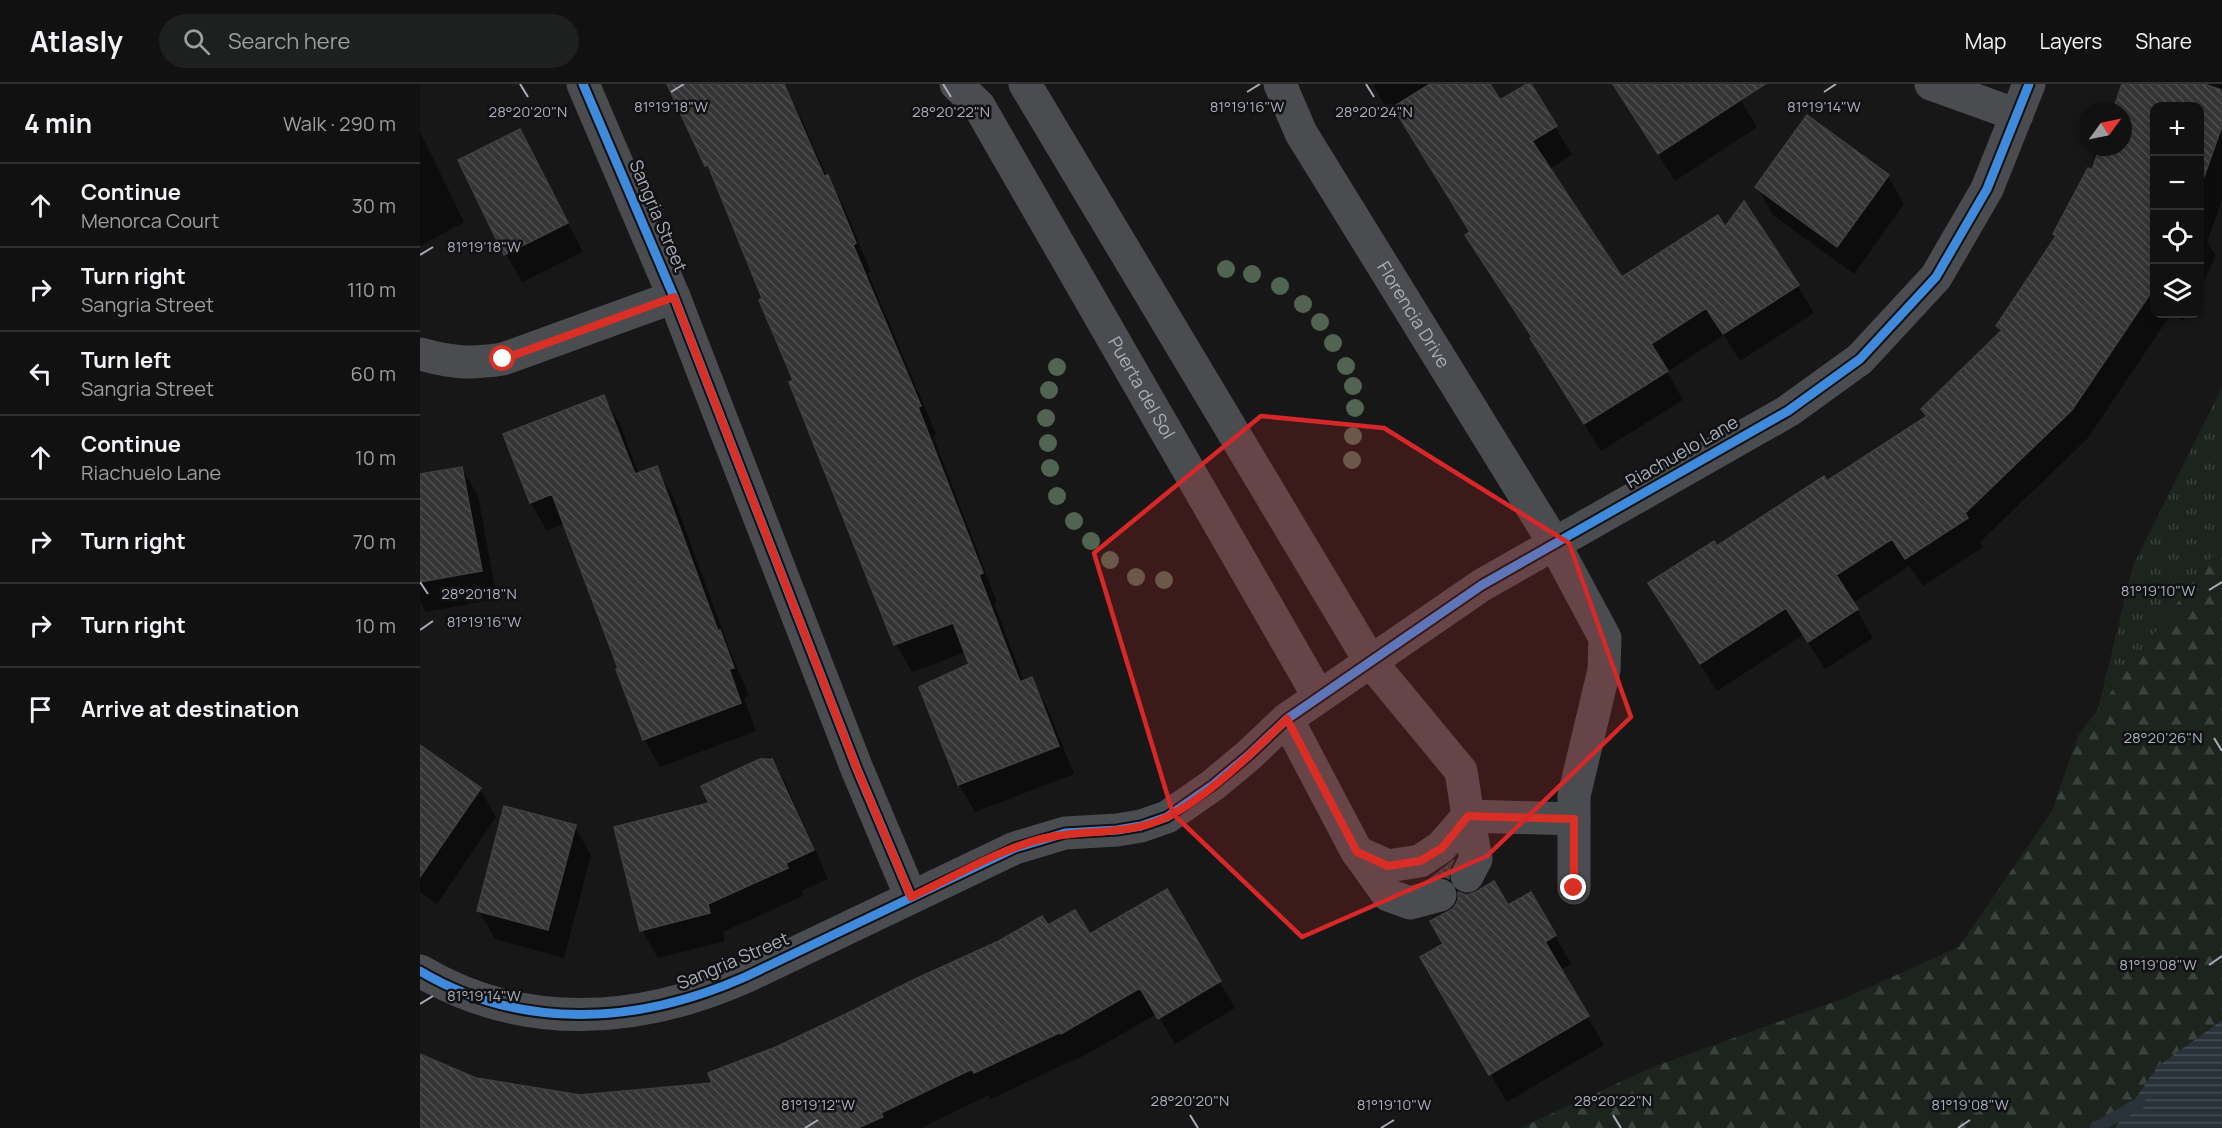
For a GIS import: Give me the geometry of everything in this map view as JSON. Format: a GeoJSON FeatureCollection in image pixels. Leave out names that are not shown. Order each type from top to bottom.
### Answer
{"type":"FeatureCollection","features":[{"type":"Feature","properties":{"kind":"street","name":"Sangria Street"},"geometry":{"type":"LineString","coordinates":[[583,84],[674,297],[849,749],[911,897]]}},
{"type":"Feature","properties":{"kind":"street","name":"Puerta del Sol"},"geometry":{"type":"LineString","coordinates":[[956,84],[979,106],[1319,696]]}},
{"type":"Feature","properties":{"kind":"street"},"geometry":{"type":"LineString","coordinates":[[1025,84],[1370,661],[1461,771],[1476,859],[1467,876]]}},
{"type":"Feature","properties":{"kind":"street","name":"Florencia Drive"},"geometry":{"type":"LineString","coordinates":[[1280,84],[1301,133],[1554,543],[1605,638],[1604,670],[1574,796],[1574,888]]}},
{"type":"Feature","properties":{"kind":"street"},"geometry":{"type":"LineString","coordinates":[[1931,84],[2017,115]]}},
{"type":"Feature","properties":{"kind":"street","name":"Riachuelo Lane"},"geometry":{"type":"LineString","coordinates":[[1249,755],[1287,719],[1482,585],[1788,411],[1860,359],[1936,277],[1987,189],[2029,84]]}},
{"type":"Feature","properties":{"kind":"street"},"geometry":{"type":"LineString","coordinates":[[420,354],[448,362],[474,363],[503,359],[674,297]]}},
{"type":"Feature","properties":{"kind":"street"},"geometry":{"type":"LineString","coordinates":[[1287,719],[1357,852],[1388,895],[1410,903],[1440,895]]}},
{"type":"Feature","properties":{"kind":"street","name":"Sangria Street"},"geometry":{"type":"LineString","coordinates":[[420,971],[462,992],[491,1002],[557,1014],[624,1013],[656,1008],[718,989],[1015,848],[1039,839],[1141,826],[1167,817],[1206,790],[1249,755]]}},
{"type":"Feature","properties":{"kind":"street"},"geometry":{"type":"LineString","coordinates":[[1468,816],[1574,819]]}},
{"type":"Feature","properties":{"kind":"street"},"geometry":{"type":"LineString","coordinates":[[1357,852],[1388,866],[1420,861],[1442,848],[1468,816]]}},
{"type":"Feature","properties":{"kind":"highlighted area"},"geometry":{"type":"Polygon","coordinates":[[[1261,416],[1384,428],[1569,543],[1631,717],[1487,856],[1302,937],[1173,814],[1094,553],[1261,416]]]}},
{"type":"Feature","properties":{"kind":"green space"},"geometry":{"type":"Polygon","coordinates":[[[2222,387],[2222,548],[2211,558],[2098,709],[2133,566],[2222,387]]]}},
{"type":"Feature","properties":{"kind":"green space"},"geometry":{"type":"Polygon","coordinates":[[[2222,548],[2222,1020],[2157,1067],[2115,1128],[1520,1128],[1653,1067],[1845,998],[1959,947],[2052,811],[2078,736],[2211,558],[2222,548]]]}},
{"type":"Feature","properties":{"kind":"shaded area"},"geometry":{"type":"Polygon","coordinates":[[[2222,1020],[2222,1128],[2115,1128],[2157,1067],[2222,1020]]]}},
{"type":"Feature","properties":{"kind":"building"},"geometry":{"type":"Polygon","coordinates":[[[667,84],[784,84],[824,176],[828,175],[856,243],[853,245],[921,406],[918,407],[983,573],[979,575],[1020,682],[1032,677],[1059,746],[958,785],[919,687],[969,664],[953,623],[894,645],[789,382],[793,380],[759,300],[762,298],[708,165],[705,166],[667,84]]]}},
{"type":"Feature","properties":{"kind":"building"},"geometry":{"type":"Polygon","coordinates":[[[1430,84],[1490,84],[1500,100],[1527,84],[1531,84],[1557,126],[1532,141],[1622,277],[1718,215],[1725,227],[1744,201],[1799,285],[1723,334],[1706,308],[1651,344],[1668,371],[1584,424],[1530,338],[1532,337],[1465,235],[1470,232],[1393,107],[1430,84]]]}},
{"type":"Feature","properties":{"kind":"building"},"geometry":{"type":"Polygon","coordinates":[[[1613,84],[1765,84],[1658,154],[1613,84]]]}},
{"type":"Feature","properties":{"kind":"building"},"geometry":{"type":"Polygon","coordinates":[[[2122,84],[2204,84],[2222,90],[2222,126],[2204,177],[2204,102],[2150,102],[2150,294],[2072,410],[1965,513],[1968,518],[1905,559],[1892,539],[1836,575],[1858,609],[1808,642],[1786,608],[1700,664],[1648,583],[1714,541],[1717,546],[1824,476],[1827,481],[1927,416],[1921,409],[2002,330],[1996,326],[2056,236],[2053,234],[2088,168],[2092,170],[2097,156],[2132,156],[2132,102],[2116,102],[2122,84]]]}},
{"type":"Feature","properties":{"kind":"building"},"geometry":{"type":"Polygon","coordinates":[[[1807,115],[1889,175],[1837,247],[1755,187],[1807,115]]]}},
{"type":"Feature","properties":{"kind":"building"},"geometry":{"type":"Polygon","coordinates":[[[520,129],[568,223],[504,255],[458,160],[520,129]]]}},
{"type":"Feature","properties":{"kind":"building"},"geometry":{"type":"Polygon","coordinates":[[[604,395],[635,474],[657,466],[734,668],[729,669],[741,703],[643,740],[552,494],[530,503],[503,434],[604,395]]]}},
{"type":"Feature","properties":{"kind":"building"},"geometry":{"type":"Polygon","coordinates":[[[462,467],[482,571],[420,582],[420,474],[462,467]]]}},
{"type":"Feature","properties":{"kind":"building"},"geometry":{"type":"Polygon","coordinates":[[[420,745],[481,788],[420,877],[420,745]]]}},
{"type":"Feature","properties":{"kind":"building"},"geometry":{"type":"Polygon","coordinates":[[[760,759],[772,759],[814,850],[786,863],[788,868],[708,904],[710,913],[640,931],[614,827],[709,803],[701,786],[760,759]]]}},
{"type":"Feature","properties":{"kind":"building"},"geometry":{"type":"Polygon","coordinates":[[[504,806],[576,825],[548,930],[477,911],[504,806]]]}},
{"type":"Feature","properties":{"kind":"building"},"geometry":{"type":"Polygon","coordinates":[[[1454,860],[1450,868],[1449,879],[1431,878],[1454,860]]]}},
{"type":"Feature","properties":{"kind":"building"},"geometry":{"type":"Polygon","coordinates":[[[1494,881],[1508,905],[1531,892],[1556,935],[1545,942],[1589,1016],[1489,1075],[1420,957],[1443,944],[1430,921],[1453,909],[1458,900],[1458,892],[1467,895],[1494,881]]]}},
{"type":"Feature","properties":{"kind":"building"},"geometry":{"type":"Polygon","coordinates":[[[1167,889],[1221,981],[1158,1019],[1140,988],[1061,1034],[1061,1032],[974,1073],[972,1069],[881,1113],[883,1117],[858,1128],[420,1128],[420,1054],[476,1078],[580,1095],[712,1083],[708,1073],[776,1047],[999,941],[1042,916],[1048,925],[1075,910],[1090,934],[1167,889]]]}},
{"type":"Feature","properties":{"kind":"waterway"},"geometry":{"type":"LineString","coordinates":[[2096,1128],[2140,1103]]}},
{"type":"Feature","properties":{"kind":"cycle path"},"geometry":{"type":"LineString","coordinates":[[583,84],[674,297],[857,769],[911,897]]}},
{"type":"Feature","properties":{"kind":"cycle path"},"geometry":{"type":"LineString","coordinates":[[420,971],[459,991],[499,1004],[540,1012],[581,1014],[623,1012],[664,1004],[705,993],[745,977],[1015,848],[1065,833],[1117,830],[1141,826],[1167,817],[1213,785],[1287,719],[1482,585],[1788,411],[1860,359],[1936,277],[1987,189],[2029,84]]}},
{"type":"Feature","properties":{"kind":"route"},"geometry":{"type":"LineString","coordinates":[[503,359],[674,297],[857,769],[911,897],[1039,839],[1141,826],[1167,817],[1213,785],[1287,719],[1357,852],[1388,866],[1420,861],[1442,848],[1468,816],[1574,819],[1574,888]]}}]}
